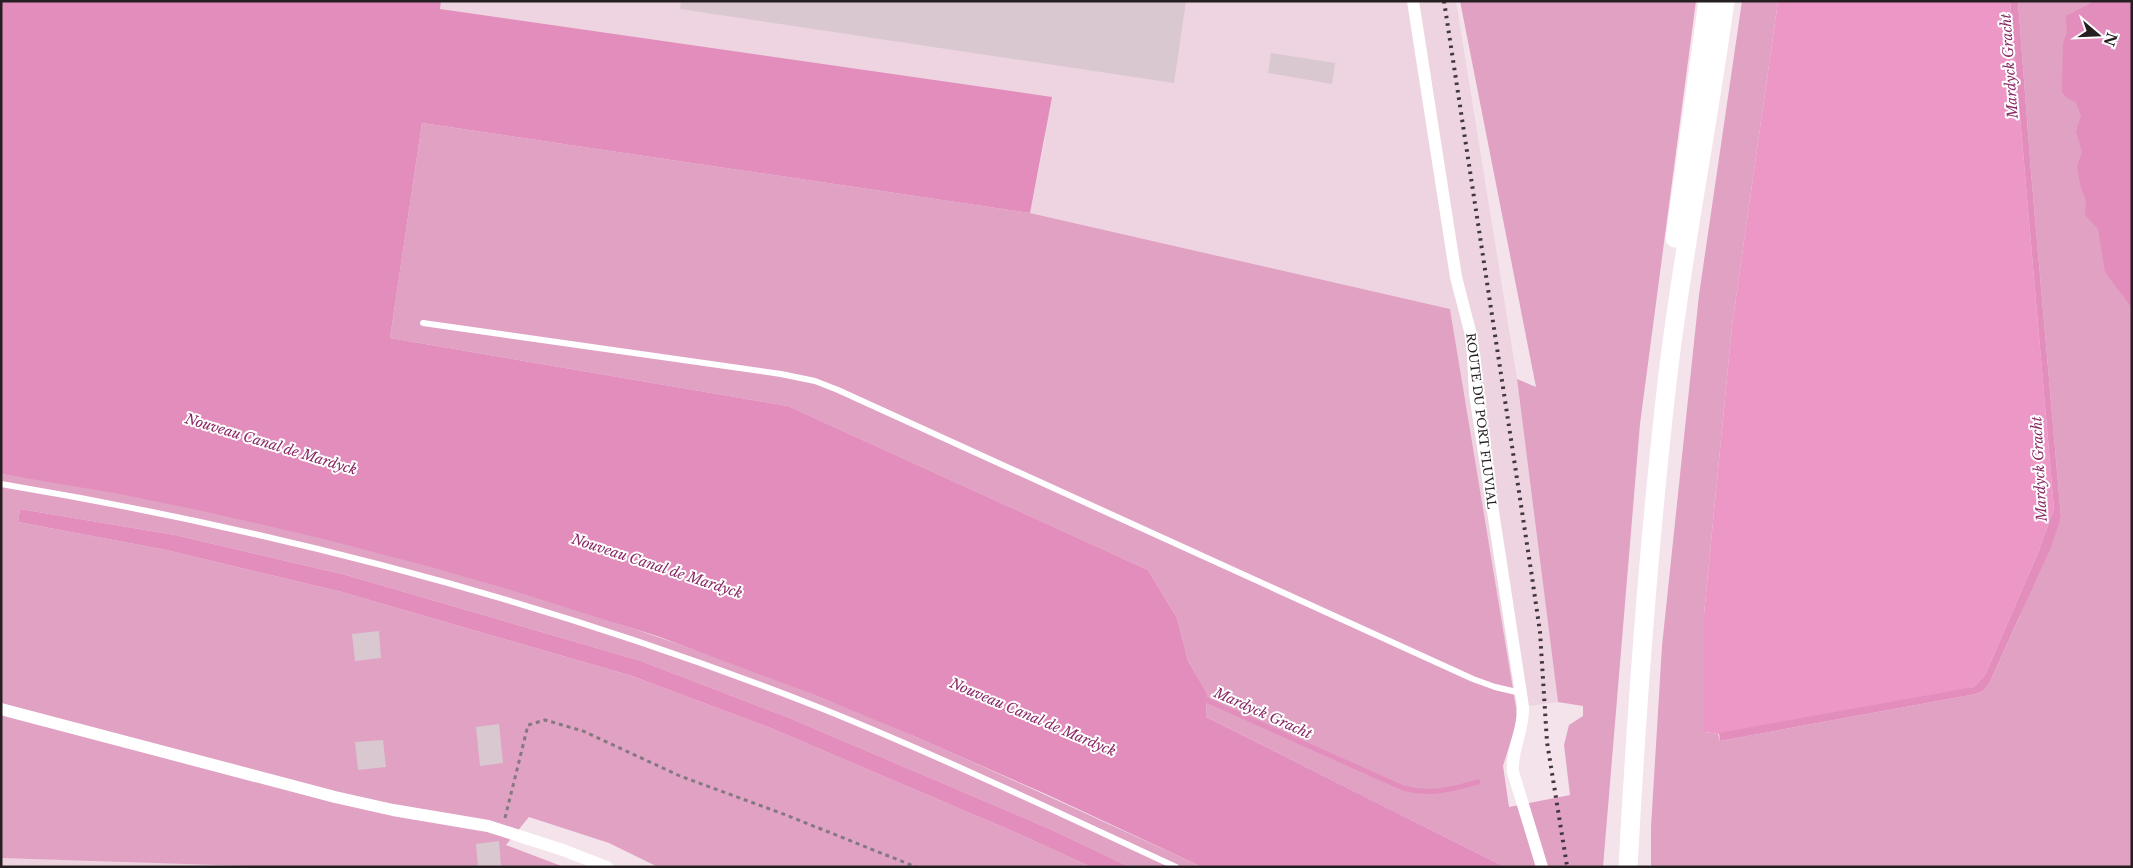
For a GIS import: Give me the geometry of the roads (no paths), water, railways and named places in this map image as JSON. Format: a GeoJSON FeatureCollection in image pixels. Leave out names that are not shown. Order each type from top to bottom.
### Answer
{"type":"FeatureCollection","features":[{"type":"Feature","properties":{"kind":"main road"},"geometry":{"type":"LineString","coordinates":[[1616,867],[1627,683],[1650,435],[1665,303],[1708,1]]}},
{"type":"Feature","properties":{"kind":"main road"},"geometry":{"type":"LineString","coordinates":[[1628,867],[1642,636],[1668,374],[1725,1]]}},
{"type":"Feature","properties":{"kind":"street","name":"ROUTE DU PORT FLUVIAL"},"geometry":{"type":"LineString","coordinates":[[1413,1],[1456,277],[1472,339],[1475,394],[1521,693],[1523,723],[1513,758],[1513,772],[1542,867]]}},
{"type":"Feature","properties":{"kind":"street"},"geometry":{"type":"LineString","coordinates":[[1,709],[342,799],[393,810],[476,823],[502,830],[607,867]]}},
{"type":"Feature","properties":{"kind":"lane"},"geometry":{"type":"LineString","coordinates":[[423,323],[781,374],[815,381],[1473,679],[1521,693]]}},
{"type":"Feature","properties":{"kind":"lane"},"geometry":{"type":"LineString","coordinates":[[1,484],[114,503],[288,542],[426,576],[581,622],[677,655],[824,710],[986,779],[1176,867]]}},
{"type":"Feature","properties":{"kind":"water","name":"Nouveau Canal de Mardyck"},"geometry":{"type":"Polygon","coordinates":[[[1,1],[441,1],[440,9],[1052,97],[1030,213],[422,123],[390,338],[788,406],[1148,570],[1177,618],[1188,661],[1207,693],[1206,717],[1505,867],[1202,867],[1048,795],[916,737],[812,694],[657,636],[511,590],[320,538],[114,493],[1,474],[1,1]]]}},
{"type":"Feature","properties":{"kind":"water"},"geometry":{"type":"Polygon","coordinates":[[[2010,1],[2018,1],[2061,517],[2051,547],[1989,684],[1983,691],[1976,694],[1720,741],[1719,733],[1974,687],[1985,675],[2038,553],[2054,509],[2010,1]]]}},
{"type":"Feature","properties":{"kind":"water"},"geometry":{"type":"Polygon","coordinates":[[[2095,1],[2132,1],[2132,308],[2105,272],[2098,229],[2085,215],[2086,200],[2081,188],[2077,167],[2082,152],[2076,131],[2081,116],[2076,102],[2067,98],[2062,92],[2063,43],[2067,32],[2066,16],[2095,1]]]}},
{"type":"Feature","properties":{"kind":"water"},"geometry":{"type":"Polygon","coordinates":[[[20,509],[175,535],[346,575],[641,661],[787,717],[1050,829],[1130,867],[1091,867],[1019,834],[773,729],[632,676],[342,592],[166,550],[18,522],[20,509]]]}},
{"type":"Feature","properties":{"kind":"waterway","name":"Mardyck Gracht"},"geometry":{"type":"LineString","coordinates":[[1202,698],[1403,788],[1432,791],[1478,782]]}},
{"type":"Feature","properties":{"kind":"railway"},"geometry":{"type":"LineString","coordinates":[[1444,1],[1540,632],[1547,742],[1567,866]]}}]}
